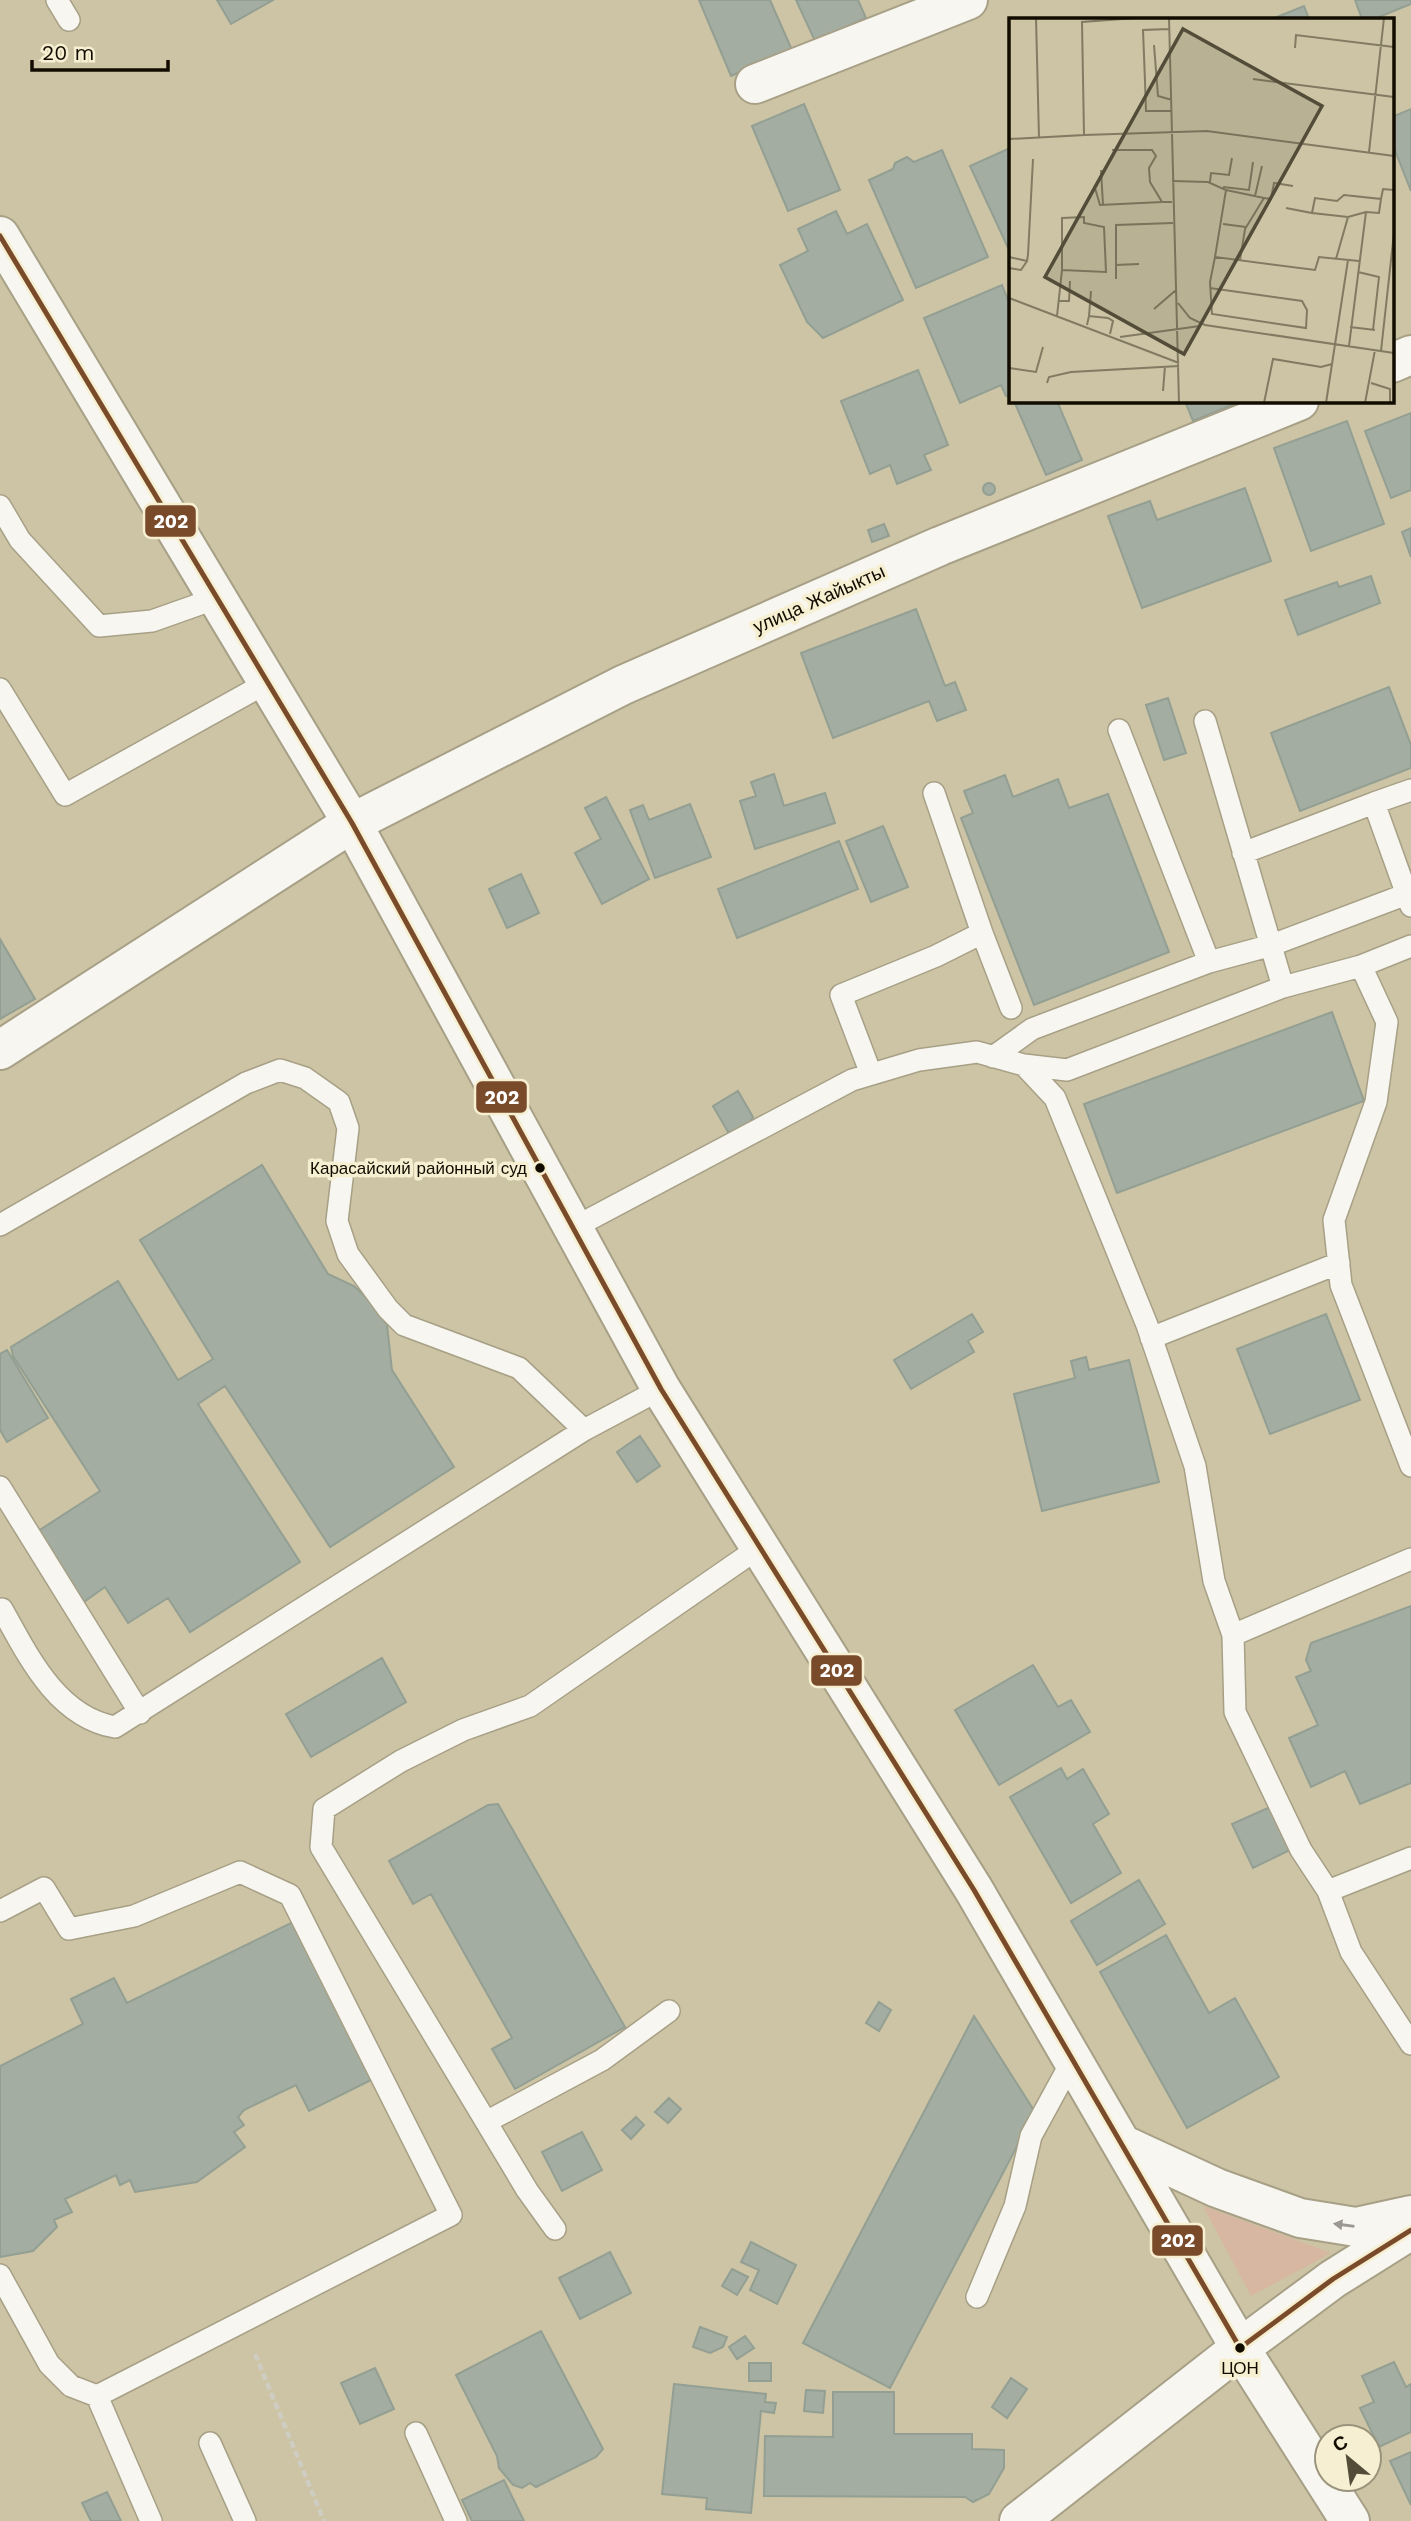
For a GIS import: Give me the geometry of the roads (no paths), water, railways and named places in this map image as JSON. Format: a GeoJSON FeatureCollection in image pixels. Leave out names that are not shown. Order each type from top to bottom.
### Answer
{"type":"FeatureCollection","features":[{"type":"Feature","properties":{"kind":"street"},"geometry":{"type":"LineString","coordinates":[[755,84],[968,0]]}},
{"type":"Feature","properties":{"kind":"street"},"geometry":{"type":"LineString","coordinates":[[0,236],[352,823],[575,1227],[661,1389],[974,1890],[1240,2348],[1350,2521]]}},
{"type":"Feature","properties":{"kind":"street"},"geometry":{"type":"LineString","coordinates":[[1394,362],[1411,355]]}},
{"type":"Feature","properties":{"kind":"street","name":"улица Жайыкты"},"geometry":{"type":"LineString","coordinates":[[0,1050],[352,823],[623,685],[940,546],[1297,402]]}},
{"type":"Feature","properties":{"kind":"street"},"geometry":{"type":"LineString","coordinates":[[1124,2145],[1217,2188],[1300,2218],[1356,2227],[1411,2215]]}},
{"type":"Feature","properties":{"kind":"street"},"geometry":{"type":"LineString","coordinates":[[1019,2521],[1240,2348],[1333,2280],[1411,2230]]}},
{"type":"Feature","properties":{"kind":"lane"},"geometry":{"type":"LineString","coordinates":[[57,0],[69,20]]}},
{"type":"Feature","properties":{"kind":"lane"},"geometry":{"type":"LineString","coordinates":[[0,506],[20,540],[99,626],[152,621],[217,598]]}},
{"type":"Feature","properties":{"kind":"lane"},"geometry":{"type":"LineString","coordinates":[[0,689],[65,795],[268,682]]}},
{"type":"Feature","properties":{"kind":"lane"},"geometry":{"type":"LineString","coordinates":[[1205,721],[1283,987]]}},
{"type":"Feature","properties":{"kind":"lane"},"geometry":{"type":"LineString","coordinates":[[1119,730],[1209,962]]}},
{"type":"Feature","properties":{"kind":"lane"},"geometry":{"type":"LineString","coordinates":[[1243,853],[1411,790]]}},
{"type":"Feature","properties":{"kind":"lane"},"geometry":{"type":"LineString","coordinates":[[934,793],[1011,1008]]}},
{"type":"Feature","properties":{"kind":"lane"},"geometry":{"type":"LineString","coordinates":[[993,1057],[1032,1029],[1209,962],[1272,945],[1409,900],[1374,803]]}},
{"type":"Feature","properties":{"kind":"lane"},"geometry":{"type":"LineString","coordinates":[[871,1074],[841,995],[936,956],[982,933]]}},
{"type":"Feature","properties":{"kind":"lane"},"geometry":{"type":"LineString","coordinates":[[575,1227],[769,1127],[852,1080],[919,1060],[976,1052],[1024,1065],[1067,1070],[1283,987],[1361,966],[1411,946]]}},
{"type":"Feature","properties":{"kind":"lane"},"geometry":{"type":"LineString","coordinates":[[1361,966],[1387,1022],[1376,1102],[1334,1220],[1341,1284],[1411,1466]]}},
{"type":"Feature","properties":{"kind":"lane"},"geometry":{"type":"LineString","coordinates":[[1024,1065],[1055,1098],[1151,1338],[1195,1466],[1214,1581],[1233,1635],[1235,1712],[1301,1850],[1328,1891],[1351,1952],[1411,2044]]}},
{"type":"Feature","properties":{"kind":"lane"},"geometry":{"type":"LineString","coordinates":[[0,1224],[246,1083],[280,1070],[306,1079],[339,1102],[348,1128],[337,1221],[348,1254],[388,1309],[404,1325],[519,1368],[584,1430]]}},
{"type":"Feature","properties":{"kind":"lane"},"geometry":{"type":"LineString","coordinates":[[1151,1338],[1339,1263]]}},
{"type":"Feature","properties":{"kind":"lane"},"geometry":{"type":"LineString","coordinates":[[2,1609],[23,1647],[54,1690],[73,1710],[96,1724],[115,1727],[584,1430],[661,1389]]}},
{"type":"Feature","properties":{"kind":"lane"},"geometry":{"type":"LineString","coordinates":[[0,1487],[140,1713]]}},
{"type":"Feature","properties":{"kind":"lane"},"geometry":{"type":"LineString","coordinates":[[555,2229],[486,2122],[321,1847],[324,1809],[401,1760],[463,1730],[530,1706],[760,1547]]}},
{"type":"Feature","properties":{"kind":"lane"},"geometry":{"type":"LineString","coordinates":[[1233,1635],[1411,1559]]}},
{"type":"Feature","properties":{"kind":"lane"},"geometry":{"type":"LineString","coordinates":[[1328,1891],[1411,1858]]}},
{"type":"Feature","properties":{"kind":"lane"},"geometry":{"type":"LineString","coordinates":[[0,1911],[44,1888],[69,1929],[134,1916],[240,1872],[290,1895],[451,2215],[243,2324],[97,2396]]}},
{"type":"Feature","properties":{"kind":"lane"},"geometry":{"type":"LineString","coordinates":[[486,2122],[602,2060],[669,2011]]}},
{"type":"Feature","properties":{"kind":"lane"},"geometry":{"type":"LineString","coordinates":[[977,2297],[1015,2206],[1031,2136],[1073,2059]]}},
{"type":"Feature","properties":{"kind":"lane"},"geometry":{"type":"LineString","coordinates":[[0,2275],[48,2364],[71,2386],[97,2396],[151,2521]]}},
{"type":"Feature","properties":{"kind":"lane"},"geometry":{"type":"LineString","coordinates":[[416,2433],[456,2521]]}},
{"type":"Feature","properties":{"kind":"lane"},"geometry":{"type":"LineString","coordinates":[[209,2443],[246,2521]]}},
{"type":"Feature","properties":{"kind":"place","name":"Карасайский районный суд"},"geometry":{"type":"Point","coordinates":[540,1168]}},
{"type":"Feature","properties":{"kind":"place","name":"ЦОН"},"geometry":{"type":"Point","coordinates":[1240,2348]}}]}
